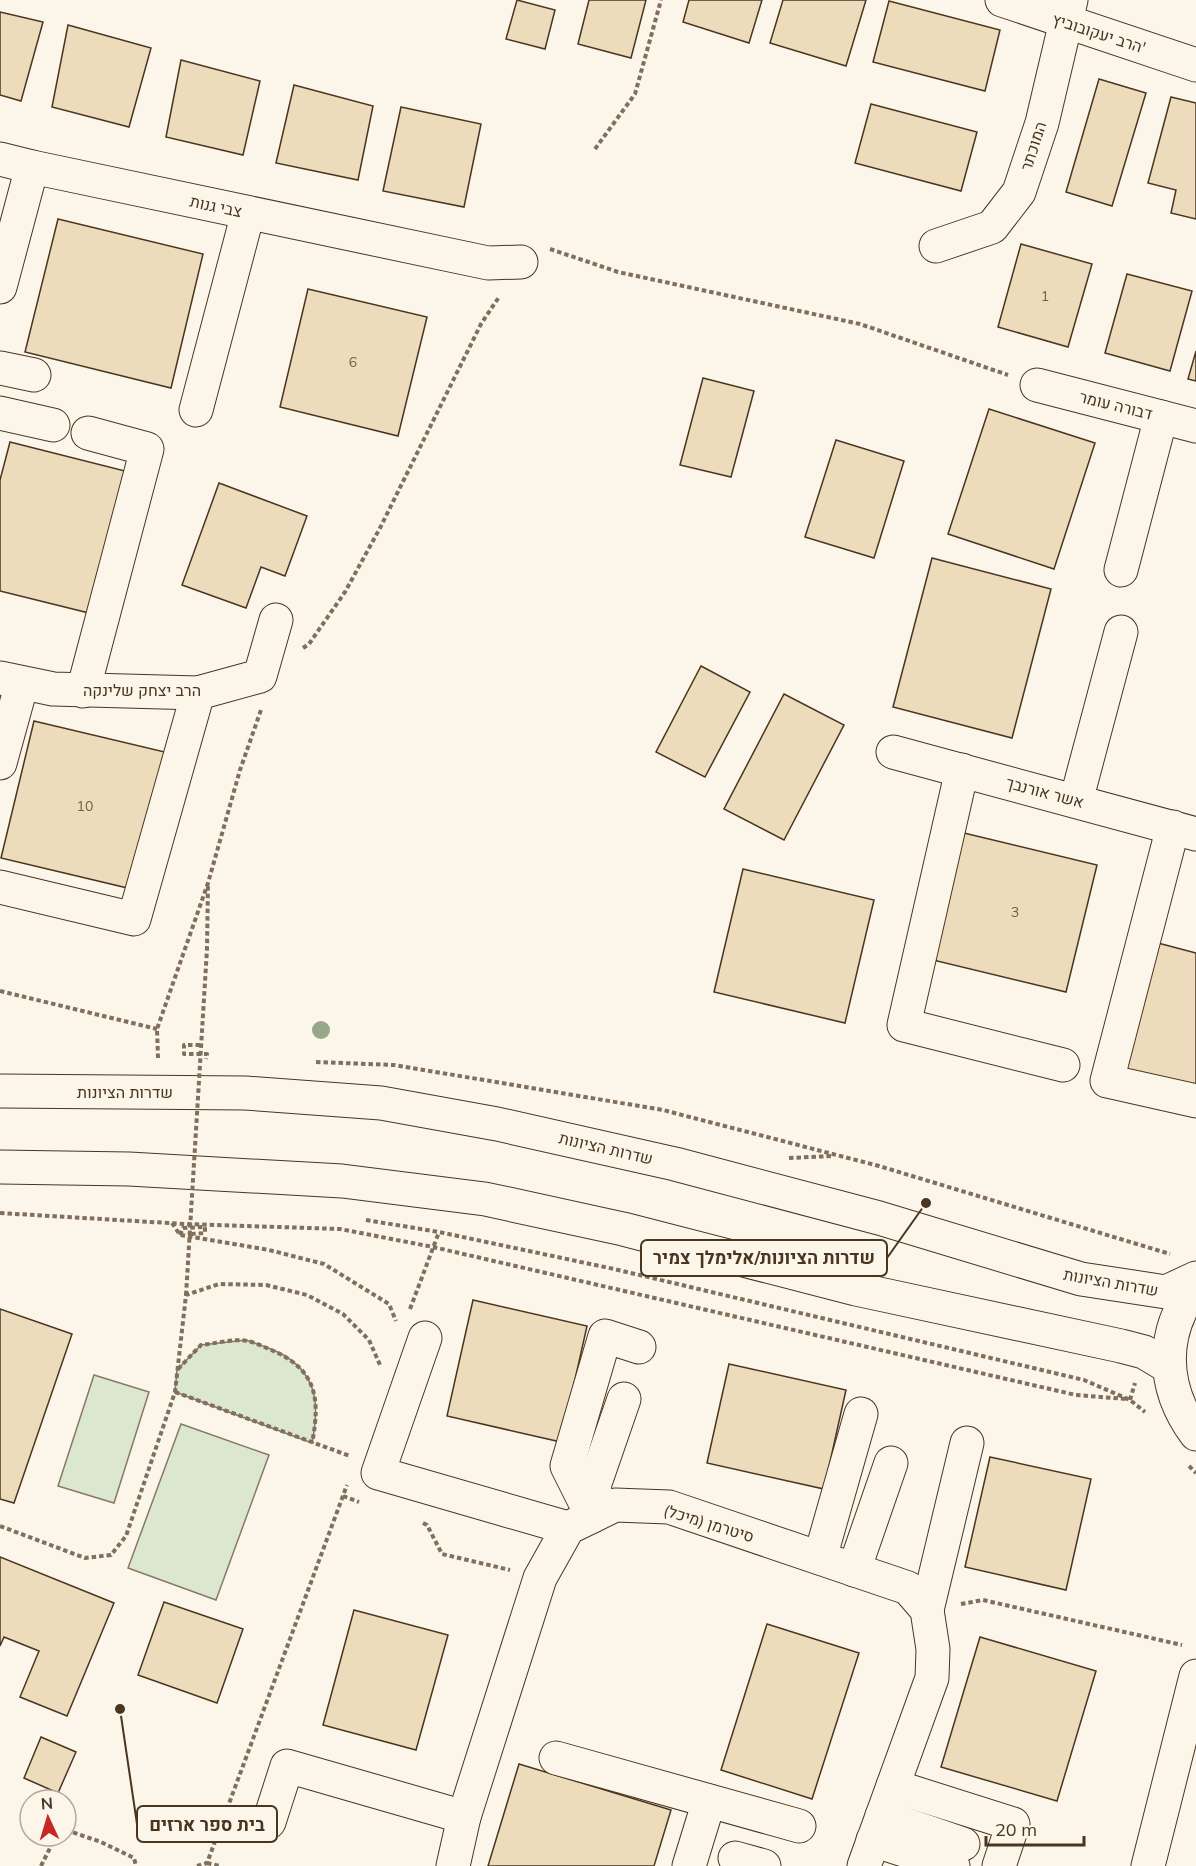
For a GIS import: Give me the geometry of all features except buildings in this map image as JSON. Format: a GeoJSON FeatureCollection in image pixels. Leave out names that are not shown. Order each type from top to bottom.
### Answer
{"type":"FeatureCollection","features":[{"type":"Feature","properties":{"kind":"street","name":"הרב יעקובוביץ'"},"geometry":{"type":"LineString","coordinates":[[1002,0],[1068,11],[1196,65]]}},
{"type":"Feature","properties":{"kind":"street","name":"המוכתר"},"geometry":{"type":"LineString","coordinates":[[936,246],[992,227],[1019,192],[1041,123],[1068,11]]}},
{"type":"Feature","properties":{"kind":"street","name":"צבי גנות"},"geometry":{"type":"LineString","coordinates":[[0,159],[488,263],[534,255]]}},
{"type":"Feature","properties":{"kind":"street"},"geometry":{"type":"LineString","coordinates":[[0,287],[32,167]]}},
{"type":"Feature","properties":{"kind":"street"},"geometry":{"type":"LineString","coordinates":[[196,410],[248,213]]}},
{"type":"Feature","properties":{"kind":"street"},"geometry":{"type":"LineString","coordinates":[[0,368],[34,375]]}},
{"type":"Feature","properties":{"kind":"street","name":"דבורה עומר"},"geometry":{"type":"LineString","coordinates":[[1037,385],[1196,426]]}},
{"type":"Feature","properties":{"kind":"street"},"geometry":{"type":"LineString","coordinates":[[0,413],[53,425]]}},
{"type":"Feature","properties":{"kind":"street"},"geometry":{"type":"LineString","coordinates":[[1121,570],[1161,417]]}},
{"type":"Feature","properties":{"kind":"street"},"geometry":{"type":"LineString","coordinates":[[83,691],[147,449],[88,433]]}},
{"type":"Feature","properties":{"kind":"street"},"geometry":{"type":"LineString","coordinates":[[260,675],[276,620]]}},
{"type":"Feature","properties":{"kind":"street"},"geometry":{"type":"LineString","coordinates":[[1076,801],[1121,632]]}},
{"type":"Feature","properties":{"kind":"street","name":"הרב יצחק שלינקה"},"geometry":{"type":"LineString","coordinates":[[11,681],[53,689],[83,691],[198,693],[260,675]]}},
{"type":"Feature","properties":{"kind":"street"},"geometry":{"type":"LineString","coordinates":[[0,763],[11,681]]}},
{"type":"Feature","properties":{"kind":"street"},"geometry":{"type":"LineString","coordinates":[[0,887],[134,920],[198,693]]}},
{"type":"Feature","properties":{"kind":"street","name":"אשר אורנבך"},"geometry":{"type":"LineString","coordinates":[[893,752],[1184,830]]}},
{"type":"Feature","properties":{"kind":"street"},"geometry":{"type":"LineString","coordinates":[[962,770],[904,1025],[1063,1065]]}},
{"type":"Feature","properties":{"kind":"street"},"geometry":{"type":"LineString","coordinates":[[1184,830],[1107,1081],[1196,1101]]}},
{"type":"Feature","properties":{"kind":"street","name":"שדרות הציונות"},"geometry":{"type":"LineString","coordinates":[[0,1091],[245,1093],[381,1103],[497,1124],[675,1164],[879,1218],[1081,1279],[1166,1292],[1188,1268]]}},
{"type":"Feature","properties":{"kind":"street"},"geometry":{"type":"LineString","coordinates":[[0,1167],[129,1168],[342,1181],[484,1199],[623,1229],[856,1289],[1121,1346],[1144,1352],[1169,1367]]}},
{"type":"Feature","properties":{"kind":"street"},"geometry":{"type":"LineString","coordinates":[[1196,1286],[1184,1302],[1171,1334],[1169,1367],[1174,1394],[1185,1419],[1196,1434]]}},
{"type":"Feature","properties":{"kind":"street"},"geometry":{"type":"LineString","coordinates":[[411,1324],[378,1473],[580,1522]]}},
{"type":"Feature","properties":{"kind":"street"},"geometry":{"type":"LineString","coordinates":[[580,1522],[567,1466],[605,1336],[639,1347]]}},
{"type":"Feature","properties":{"kind":"street"},"geometry":{"type":"LineString","coordinates":[[453,1866],[464,1817],[540,1578],[580,1522],[624,1399]]}},
{"type":"Feature","properties":{"kind":"street"},"geometry":{"type":"LineString","coordinates":[[820,1558],[861,1414]]}},
{"type":"Feature","properties":{"kind":"street"},"geometry":{"type":"LineString","coordinates":[[958,1855],[873,1841],[932,1678],[933,1649],[927,1610],[967,1443]]}},
{"type":"Feature","properties":{"kind":"street"},"geometry":{"type":"LineString","coordinates":[[854,1570],[891,1463]]}},
{"type":"Feature","properties":{"kind":"street","name":"סיטרמן (מיכל)"},"geometry":{"type":"LineString","coordinates":[[580,1522],[615,1505],[669,1507],[908,1588],[927,1610]]}},
{"type":"Feature","properties":{"kind":"street"},"geometry":{"type":"LineString","coordinates":[[1148,1866],[1196,1676]]}},
{"type":"Feature","properties":{"kind":"street"},"geometry":{"type":"LineString","coordinates":[[556,1758],[800,1826]]}},
{"type":"Feature","properties":{"kind":"street"},"geometry":{"type":"LineString","coordinates":[[269,1822],[287,1766],[464,1817]]}},
{"type":"Feature","properties":{"kind":"street"},"geometry":{"type":"LineString","coordinates":[[893,1786],[1013,1824],[999,1866]]}},
{"type":"Feature","properties":{"kind":"street"},"geometry":{"type":"LineString","coordinates":[[689,1866],[709,1801]]}},
{"type":"Feature","properties":{"kind":"path"},"geometry":{"type":"LineString","coordinates":[[595,149],[635,94],[661,0]]}},
{"type":"Feature","properties":{"kind":"path"},"geometry":{"type":"LineString","coordinates":[[158,1058],[157,1029],[208,883],[240,770],[262,707],[260,675],[309,644],[345,592],[380,528],[481,324],[534,255],[860,324],[1037,385]]}},
{"type":"Feature","properties":{"kind":"path"},"geometry":{"type":"LineString","coordinates":[[0,1526],[85,1558],[111,1555],[126,1536],[175,1392],[190,1234],[207,948],[208,883]]}},
{"type":"Feature","properties":{"kind":"path"},"geometry":{"type":"LineString","coordinates":[[0,991],[157,1029]]}},
{"type":"Feature","properties":{"kind":"path"},"geometry":{"type":"LineString","coordinates":[[200,1045],[184,1046],[184,1054],[207,1054],[206,1059]]}},
{"type":"Feature","properties":{"kind":"path"},"geometry":{"type":"LineString","coordinates":[[836,1155],[879,1166],[1188,1268]]}},
{"type":"Feature","properties":{"kind":"path"},"geometry":{"type":"LineString","coordinates":[[0,1213],[172,1223],[340,1228],[433,1247],[1076,1395],[1130,1400],[1084,1380],[614,1269],[439,1232],[358,1219]]}},
{"type":"Feature","properties":{"kind":"path"},"geometry":{"type":"LineString","coordinates":[[172,1223],[180,1235],[269,1250],[324,1264],[389,1304],[411,1324],[439,1232]]}},
{"type":"Feature","properties":{"kind":"path"},"geometry":{"type":"LineString","coordinates":[[180,1235],[183,1228],[205,1227],[205,1233],[190,1234]]}},
{"type":"Feature","properties":{"kind":"path"},"geometry":{"type":"LineString","coordinates":[[186,1295],[219,1284],[266,1285],[307,1295],[342,1314],[369,1340],[381,1369]]}},
{"type":"Feature","properties":{"kind":"path"},"geometry":{"type":"LineString","coordinates":[[177,1370],[201,1345],[246,1340],[284,1355],[305,1372],[315,1397],[317,1419],[312,1443]]}},
{"type":"Feature","properties":{"kind":"path"},"geometry":{"type":"LineString","coordinates":[[175,1392],[356,1459]]}},
{"type":"Feature","properties":{"kind":"path"},"geometry":{"type":"LineString","coordinates":[[207,1863],[349,1477]]}},
{"type":"Feature","properties":{"kind":"path"},"geometry":{"type":"LineString","coordinates":[[343,1496],[364,1503]]}},
{"type":"Feature","properties":{"kind":"path"},"geometry":{"type":"LineString","coordinates":[[417,1521],[428,1525],[442,1554],[540,1578]]}},
{"type":"Feature","properties":{"kind":"path"},"geometry":{"type":"LineString","coordinates":[[927,1610],[983,1600],[1185,1646]]}},
{"type":"Feature","properties":{"kind":"path"},"geometry":{"type":"LineString","coordinates":[[78,1834],[134,1858],[136,1866]]}},
{"type":"Feature","properties":{"kind":"path"},"geometry":{"type":"LineString","coordinates":[[41,1866],[50,1848]]}},
{"type":"Feature","properties":{"kind":"path"},"geometry":{"type":"LineString","coordinates":[[197,1866],[207,1863],[220,1866]]}},
{"type":"Feature","properties":{"kind":"green space"},"geometry":{"type":"Polygon","coordinates":[[[246,1340],[281,1354],[296,1364],[305,1374],[314,1394],[316,1418],[312,1443],[175,1392],[177,1370],[201,1345],[246,1340]]]}},
{"type":"Feature","properties":{"kind":"green space"},"geometry":{"type":"Polygon","coordinates":[[[94,1375],[149,1392],[114,1503],[58,1486],[94,1375]]]}},
{"type":"Feature","properties":{"kind":"green space"},"geometry":{"type":"Polygon","coordinates":[[[181,1424],[269,1455],[216,1600],[128,1568],[181,1424]]]}},
{"type":"Feature","properties":{"kind":"place","name":"שדרות הציונות/אלימלך צמיר"},"geometry":{"type":"Point","coordinates":[926,1203]}},
{"type":"Feature","properties":{"kind":"place","name":"בית ספר ארזים"},"geometry":{"type":"Point","coordinates":[120,1709]}}]}
